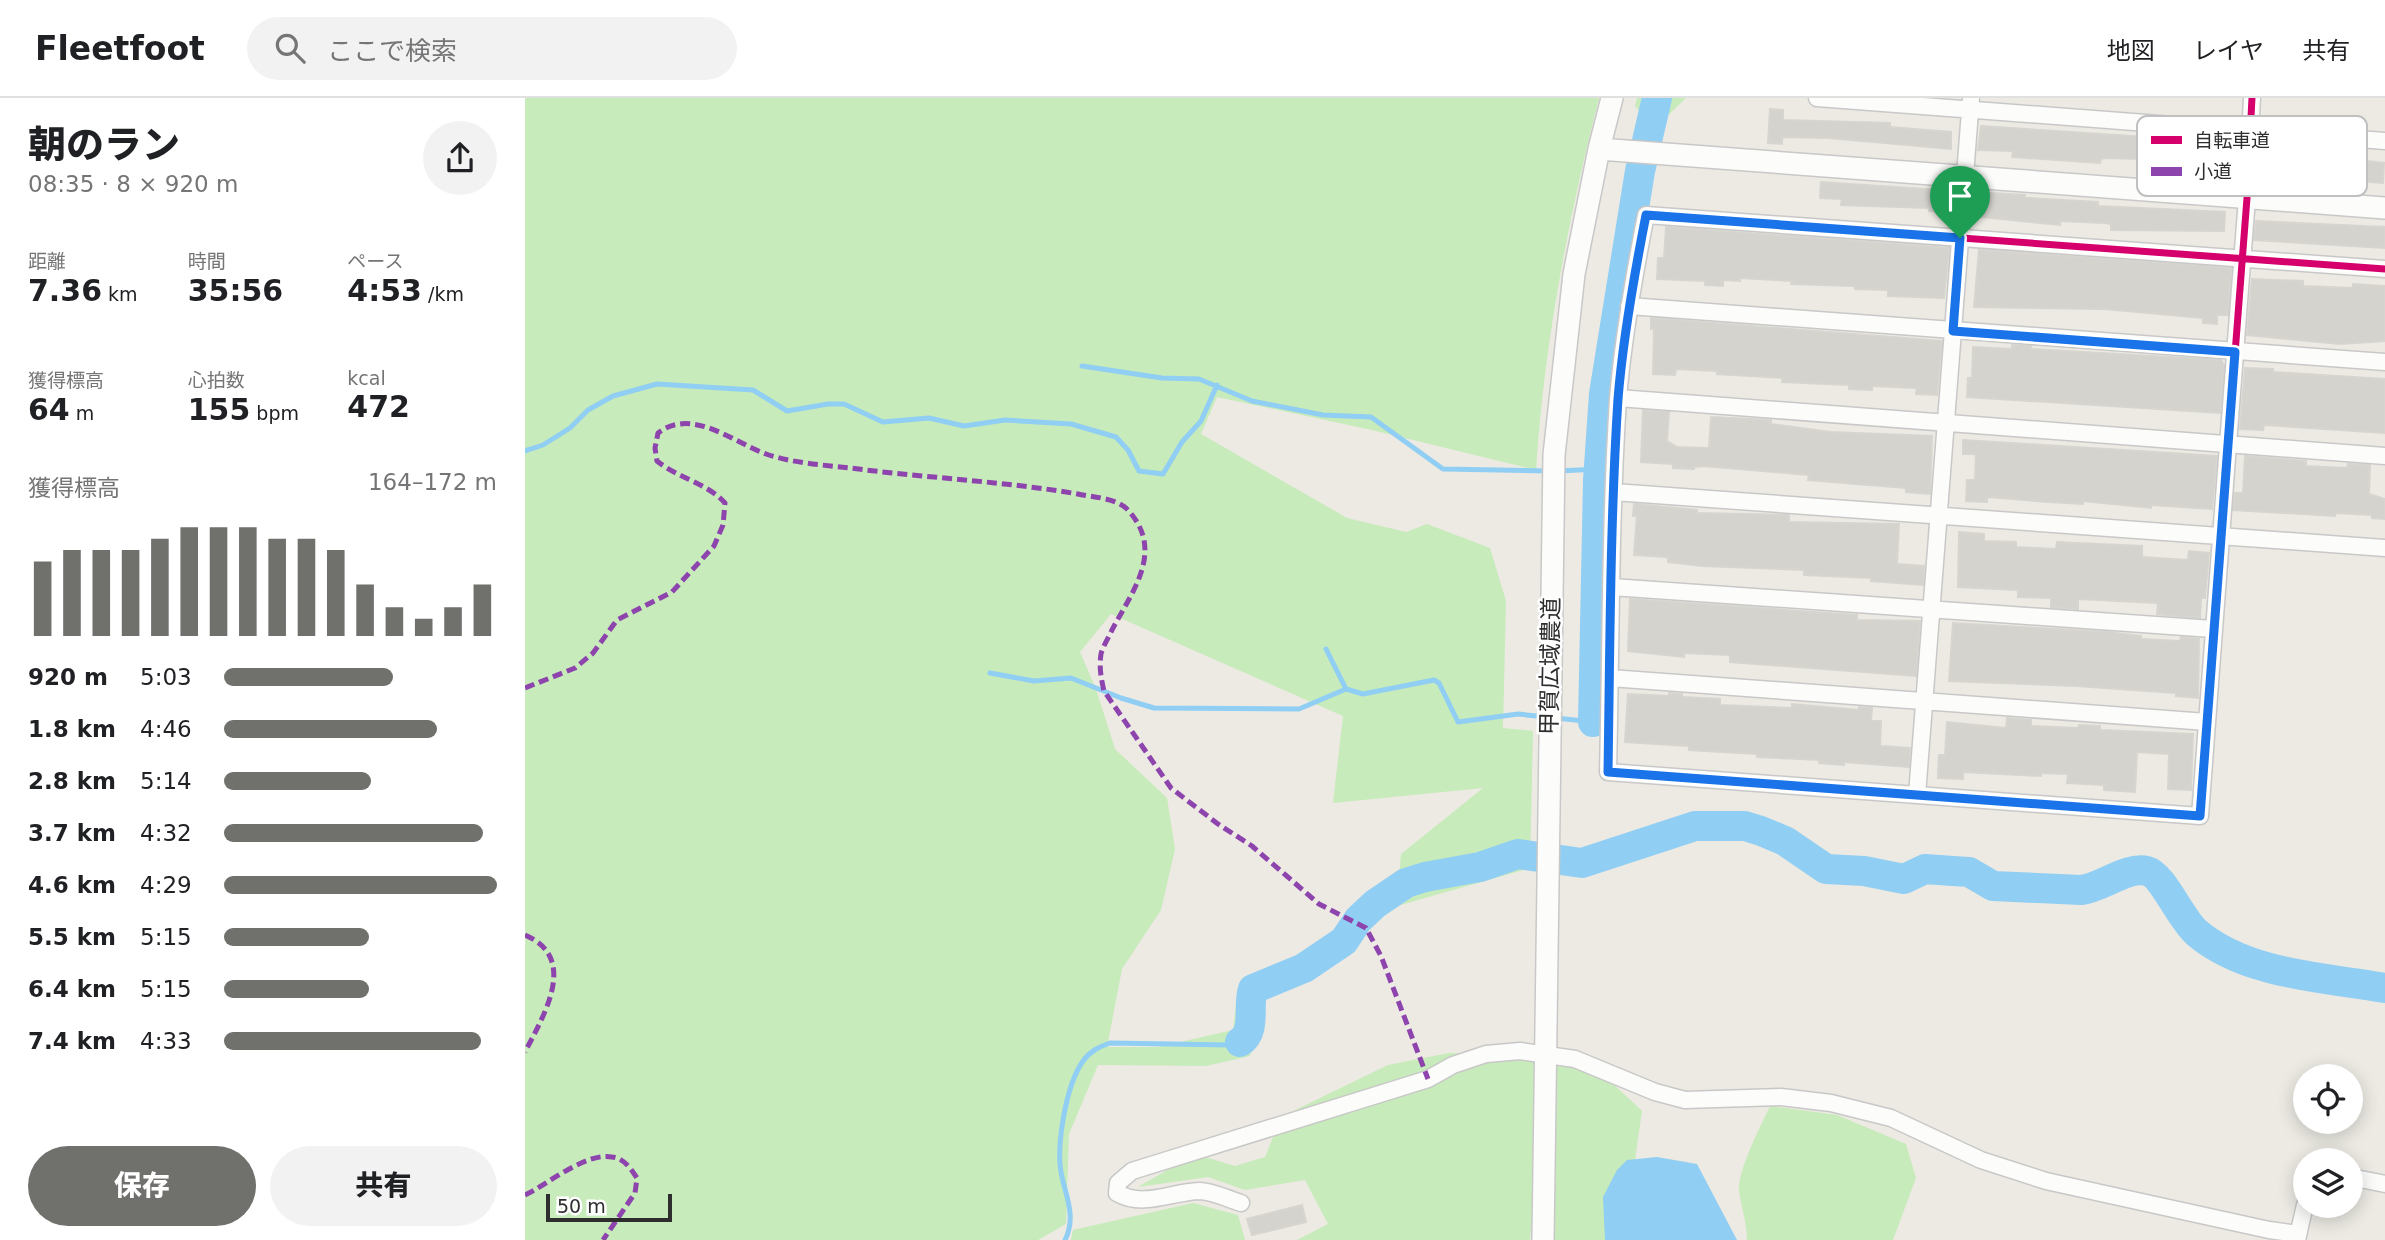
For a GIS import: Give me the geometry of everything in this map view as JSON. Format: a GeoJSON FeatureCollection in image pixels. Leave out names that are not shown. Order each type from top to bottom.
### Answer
{"type":"FeatureCollection","features":[{"type":"Feature","properties":{"kind":"street","name":"甲賀広域農道"},"geometry":{"type":"LineString","coordinates":[[1543,1240],[1554,455],[1574,274],[1612,98]]}},
{"type":"Feature","properties":{"kind":"street"},"geometry":{"type":"LineString","coordinates":[[1817,98],[1971,104],[2137,119]]}},
{"type":"Feature","properties":{"kind":"street"},"geometry":{"type":"LineString","coordinates":[[2251,116],[2252,98]]}},
{"type":"Feature","properties":{"kind":"street"},"geometry":{"type":"LineString","coordinates":[[1917,794],[1971,104]]}},
{"type":"Feature","properties":{"kind":"street"},"geometry":{"type":"LineString","coordinates":[[2367,140],[2385,141]]}},
{"type":"Feature","properties":{"kind":"street"},"geometry":{"type":"LineString","coordinates":[[1599,149],[2137,189]]}},
{"type":"Feature","properties":{"kind":"street"},"geometry":{"type":"LineString","coordinates":[[2222,196],[2385,208]]}},
{"type":"Feature","properties":{"kind":"street"},"geometry":{"type":"LineString","coordinates":[[2247,198],[2242,258],[2228,444],[2213,629],[2200,816],[1608,772],[1618,398],[1629,306],[1646,215],[2242,258],[2385,269]]}},
{"type":"Feature","properties":{"kind":"street"},"geometry":{"type":"LineString","coordinates":[[1629,306],[2385,362]]}},
{"type":"Feature","properties":{"kind":"street"},"geometry":{"type":"LineString","coordinates":[[1618,398],[2385,456]]}},
{"type":"Feature","properties":{"kind":"street"},"geometry":{"type":"LineString","coordinates":[[1614,492],[2385,548]]}},
{"type":"Feature","properties":{"kind":"street"},"geometry":{"type":"LineString","coordinates":[[1612,587],[2213,629]]}},
{"type":"Feature","properties":{"kind":"street"},"geometry":{"type":"LineString","coordinates":[[1610,678],[2207,722]]}},
{"type":"Feature","properties":{"kind":"street"},"geometry":{"type":"LineString","coordinates":[[1241,1203],[1201,1191],[1148,1199],[1128,1199],[1118,1194],[1118,1182],[1132,1171],[1428,1079],[1453,1065],[1486,1054],[1520,1051],[1575,1059],[1655,1092],[1685,1100],[1781,1097],[1831,1103],[1891,1118],[1981,1160],[2046,1181],[2297,1237],[2302,1218]]}},
{"type":"Feature","properties":{"kind":"street"},"geometry":{"type":"LineString","coordinates":[[2363,1180],[2385,1184]]}},
{"type":"Feature","properties":{"kind":"green space"},"geometry":{"type":"Polygon","coordinates":[[[525,98],[1599,98],[1577,190],[1551,329],[1536,470],[1372,430],[1217,397],[1201,434],[1347,518],[1406,532],[1427,524],[1490,548],[1506,601],[1503,728],[1533,731],[1530,868],[1397,906],[1401,854],[1483,788],[1333,803],[1343,716],[1111,614],[1080,652],[1096,689],[1115,749],[1167,798],[1175,849],[1161,910],[1122,969],[1107,1047],[1158,1047],[1233,1030],[1236,1005],[1258,1015],[1250,1056],[1206,1066],[1098,1065],[1069,1134],[1066,1224],[1038,1240],[525,1240],[525,98]]]}},
{"type":"Feature","properties":{"kind":"green space"},"geometry":{"type":"Polygon","coordinates":[[[1637,98],[1686,98],[1654,129],[1635,106],[1637,98]]]}},
{"type":"Feature","properties":{"kind":"green space"},"geometry":{"type":"Polygon","coordinates":[[[1449,1053],[1517,1053],[1592,1064],[1642,1111],[1633,1174],[1610,1240],[1547,1240],[1536,1181],[1530,1240],[1297,1240],[1328,1224],[1305,1180],[1245,1190],[1208,1177],[1138,1187],[1195,1154],[1235,1166],[1265,1157],[1281,1117],[1388,1065],[1449,1053]]]}},
{"type":"Feature","properties":{"kind":"green space"},"geometry":{"type":"Polygon","coordinates":[[[1770,1106],[1837,1115],[1906,1144],[1916,1178],[1893,1240],[1747,1240],[1740,1181],[1770,1106]]]}},
{"type":"Feature","properties":{"kind":"green space"},"geometry":{"type":"Polygon","coordinates":[[[1193,1203],[1238,1215],[1245,1240],[1071,1240],[1073,1230],[1193,1203]]]}},
{"type":"Feature","properties":{"kind":"water"},"geometry":{"type":"Polygon","coordinates":[[[1657,1157],[1697,1164],[1737,1240],[1605,1240],[1603,1197],[1617,1170],[1627,1160],[1657,1157]]]}},
{"type":"Feature","properties":{"kind":"building"},"geometry":{"type":"Polygon","coordinates":[[[1770,109],[1783,110],[1783,120],[1890,123],[1890,127],[1951,132],[1951,149],[1828,138],[1782,137],[1782,144],[1768,143],[1770,109]]]}},
{"type":"Feature","properties":{"kind":"building"},"geometry":{"type":"Polygon","coordinates":[[[1981,126],[2137,136],[2137,159],[2105,158],[2101,159],[2100,163],[2012,157],[2013,151],[1978,150],[1981,126]]]}},
{"type":"Feature","properties":{"kind":"building"},"geometry":{"type":"Polygon","coordinates":[[[2367,161],[2384,163],[2383,183],[2367,182],[2367,161]]]}},
{"type":"Feature","properties":{"kind":"building"},"geometry":{"type":"Polygon","coordinates":[[[1821,182],[1953,191],[1952,212],[1929,211],[1929,208],[1841,205],[1842,199],[1820,198],[1821,182]]]}},
{"type":"Feature","properties":{"kind":"building"},"geometry":{"type":"Polygon","coordinates":[[[1974,192],[2098,202],[2098,206],[2225,212],[2224,231],[2111,230],[2111,224],[2105,223],[2060,221],[2060,225],[1972,216],[1974,192]]]}},
{"type":"Feature","properties":{"kind":"building"},"geometry":{"type":"Polygon","coordinates":[[[2256,221],[2385,227],[2385,248],[2254,240],[2256,221]]]}},
{"type":"Feature","properties":{"kind":"building"},"geometry":{"type":"Polygon","coordinates":[[[1666,227],[1949,248],[1944,298],[1888,296],[1888,290],[1791,284],[1792,281],[1740,278],[1740,281],[1723,280],[1723,286],[1705,285],[1705,281],[1657,279],[1658,258],[1664,258],[1666,227]]]}},
{"type":"Feature","properties":{"kind":"building"},"geometry":{"type":"Polygon","coordinates":[[[1979,250],[2231,268],[2228,315],[2217,315],[2217,324],[2203,323],[2203,318],[2104,309],[1974,307],[1979,250]]]}},
{"type":"Feature","properties":{"kind":"building"},"geometry":{"type":"Polygon","coordinates":[[[2252,279],[2303,281],[2303,286],[2385,286],[2385,341],[2340,344],[2247,335],[2252,279]]]}},
{"type":"Feature","properties":{"kind":"building"},"geometry":{"type":"Polygon","coordinates":[[[1651,318],[1942,341],[1937,395],[1916,394],[1917,388],[1872,386],[1872,390],[1849,389],[1849,385],[1782,382],[1783,378],[1717,374],[1717,371],[1676,369],[1675,375],[1653,374],[1654,329],[1651,329],[1651,318]]]}},
{"type":"Feature","properties":{"kind":"building"},"geometry":{"type":"Polygon","coordinates":[[[2012,345],[2031,346],[2030,349],[2221,360],[2224,366],[2220,413],[1967,397],[1968,378],[1972,378],[1973,347],[2012,349],[2012,345]]]}},
{"type":"Feature","properties":{"kind":"building"},"geometry":{"type":"Polygon","coordinates":[[[2245,368],[2385,379],[2385,433],[2264,425],[2263,430],[2240,429],[2245,368]]]}},
{"type":"Feature","properties":{"kind":"building"},"geometry":{"type":"Polygon","coordinates":[[[1643,410],[1669,412],[1667,441],[1677,447],[1709,448],[1711,417],[1771,420],[1771,424],[1831,432],[1932,436],[1930,494],[1906,492],[1906,488],[1808,480],[1809,475],[1703,466],[1694,469],[1673,468],[1673,464],[1641,462],[1643,410]]]}},
{"type":"Feature","properties":{"kind":"building"},"geometry":{"type":"Polygon","coordinates":[[[1963,440],[2217,456],[2212,509],[2151,505],[2151,508],[2083,501],[2083,504],[1987,497],[1987,502],[1966,501],[1967,480],[1975,480],[1976,454],[1963,454],[1963,440]]]}},
{"type":"Feature","properties":{"kind":"building"},"geometry":{"type":"Polygon","coordinates":[[[2245,456],[2306,461],[2306,466],[2347,468],[2348,464],[2370,465],[2369,494],[2385,499],[2385,519],[2372,518],[2372,515],[2336,513],[2335,516],[2233,510],[2235,493],[2243,493],[2245,456]]]}},
{"type":"Feature","properties":{"kind":"building"},"geometry":{"type":"Polygon","coordinates":[[[1634,504],[1697,510],[1697,513],[1789,515],[1789,522],[1899,524],[1897,564],[1924,566],[1923,585],[1871,581],[1871,578],[1804,575],[1804,570],[1703,566],[1668,562],[1668,557],[1634,555],[1637,516],[1633,516],[1634,504]]]}},
{"type":"Feature","properties":{"kind":"building"},"geometry":{"type":"Polygon","coordinates":[[[1959,532],[1984,534],[1984,541],[2016,542],[2016,547],[2056,549],[2057,542],[2142,546],[2142,557],[2188,560],[2189,551],[2209,553],[2205,598],[2201,598],[2200,618],[2157,614],[2158,603],[2078,599],[2078,609],[2051,607],[2051,598],[2018,597],[2018,590],[1958,587],[1959,532]]]}},
{"type":"Feature","properties":{"kind":"building"},"geometry":{"type":"Polygon","coordinates":[[[1630,599],[1857,615],[1857,620],[1920,621],[1916,676],[1730,662],[1730,655],[1684,653],[1684,657],[1628,651],[1630,599]]]}},
{"type":"Feature","properties":{"kind":"building"},"geometry":{"type":"Polygon","coordinates":[[[1953,623],[2107,632],[2141,636],[2141,639],[2199,639],[2198,698],[2176,696],[2176,693],[2076,686],[1949,681],[1953,623]]]}},
{"type":"Feature","properties":{"kind":"building"},"geometry":{"type":"Polygon","coordinates":[[[1669,693],[1682,694],[1682,697],[1720,699],[1720,705],[1792,708],[1792,704],[1859,710],[1859,707],[1872,708],[1871,721],[1881,721],[1880,746],[1910,748],[1909,767],[1844,762],[1844,765],[1819,763],[1820,760],[1757,757],[1757,754],[1689,750],[1689,746],[1625,742],[1628,694],[1669,696],[1669,693]]]}},
{"type":"Feature","properties":{"kind":"building"},"geometry":{"type":"Polygon","coordinates":[[[2007,718],[2031,720],[2031,726],[2100,726],[2100,730],[2193,734],[2191,790],[2168,789],[2169,754],[2137,752],[2135,792],[2104,790],[2104,785],[2067,783],[2068,774],[2041,773],[2041,776],[1963,772],[1963,779],[1938,778],[1939,755],[1945,755],[1947,722],[2006,728],[2007,718]]]}},
{"type":"Feature","properties":{"kind":"building"},"geometry":{"type":"Polygon","coordinates":[[[1302,1205],[1306,1222],[1252,1235],[1247,1219],[1302,1205]]]}},
{"type":"Feature","properties":{"kind":"waterway"},"geometry":{"type":"LineString","coordinates":[[1593,722],[1598,480],[1604,394],[1640,171],[1657,98]]}},
{"type":"Feature","properties":{"kind":"waterway"},"geometry":{"type":"LineString","coordinates":[[1082,366],[1162,378],[1199,379],[1252,401],[1323,415],[1371,417],[1443,469],[1548,471]]}},
{"type":"Feature","properties":{"kind":"waterway"},"geometry":{"type":"LineString","coordinates":[[525,451],[543,445],[570,428],[588,410],[613,396],[657,384],[753,390],[787,411],[844,404],[883,422],[929,418],[964,426],[1005,420],[1071,424],[1116,437],[1128,450],[1139,471],[1163,474],[1182,442],[1201,421],[1217,385]]}},
{"type":"Feature","properties":{"kind":"waterway"},"geometry":{"type":"LineString","coordinates":[[1558,471],[1599,469]]}},
{"type":"Feature","properties":{"kind":"waterway"},"geometry":{"type":"LineString","coordinates":[[1326,649],[1346,689]]}},
{"type":"Feature","properties":{"kind":"waterway"},"geometry":{"type":"LineString","coordinates":[[990,673],[1034,681],[1071,678],[1154,708],[1299,709],[1346,689],[1363,694],[1434,680],[1439,683],[1458,722],[1518,714],[1546,717]]}},
{"type":"Feature","properties":{"kind":"waterway"},"geometry":{"type":"LineString","coordinates":[[1556,718],[1593,722]]}},
{"type":"Feature","properties":{"kind":"waterway"},"geometry":{"type":"LineString","coordinates":[[1240,1042],[1250,1025],[1253,989],[1304,968],[1344,941],[1358,920],[1375,904],[1406,883],[1480,867],[1518,854],[1582,863],[1695,826],[1745,826],[1785,841],[1826,869],[1864,871],[1904,879],[1925,869],[1969,872],[1993,886],[2081,890],[2122,874],[2147,871],[2166,889],[2197,933],[2239,958],[2311,977],[2385,988]]}},
{"type":"Feature","properties":{"kind":"waterway"},"geometry":{"type":"LineString","coordinates":[[1065,1240],[1070,1216],[1060,1165],[1061,1134],[1072,1085],[1086,1058],[1110,1043],[1230,1045],[1240,1042]]}},
{"type":"Feature","properties":{"kind":"marked path"},"geometry":{"type":"LineString","coordinates":[[525,688],[575,668],[593,653],[617,620],[672,592],[714,546],[723,525],[725,503],[710,490],[657,461],[655,448],[658,433],[671,426],[698,425],[766,454],[797,462],[1021,486],[1097,497],[1118,503],[1128,510],[1139,525],[1145,555],[1136,585],[1101,654],[1104,691],[1171,788],[1252,846],[1319,904],[1366,928],[1381,956],[1428,1079]]}},
{"type":"Feature","properties":{"kind":"marked path"},"geometry":{"type":"LineString","coordinates":[[525,935],[541,945],[550,958],[554,972],[548,1005],[525,1052]]}},
{"type":"Feature","properties":{"kind":"marked path"},"geometry":{"type":"LineString","coordinates":[[525,1195],[591,1159],[620,1159],[637,1178],[635,1193],[603,1240]]}},
{"type":"Feature","properties":{"kind":"cycle path"},"geometry":{"type":"LineString","coordinates":[[2251,116],[2252,98]]}},
{"type":"Feature","properties":{"kind":"cycle path"},"geometry":{"type":"LineString","coordinates":[[2242,259],[2247,196]]}},
{"type":"Feature","properties":{"kind":"cycle path"},"geometry":{"type":"LineString","coordinates":[[1646,215],[2242,259],[2200,816],[1608,772],[1612,539],[1618,399],[1629,307],[1646,215]]}},
{"type":"Feature","properties":{"kind":"cycle path"},"geometry":{"type":"LineString","coordinates":[[2242,259],[2385,269]]}},
{"type":"Feature","properties":{"kind":"route"},"geometry":{"type":"LineString","coordinates":[[1646,215],[1960,238],[1953,331],[2235,352],[2200,816],[1608,772],[1611,569],[1618,398],[1629,306],[1646,215]]}}]}
